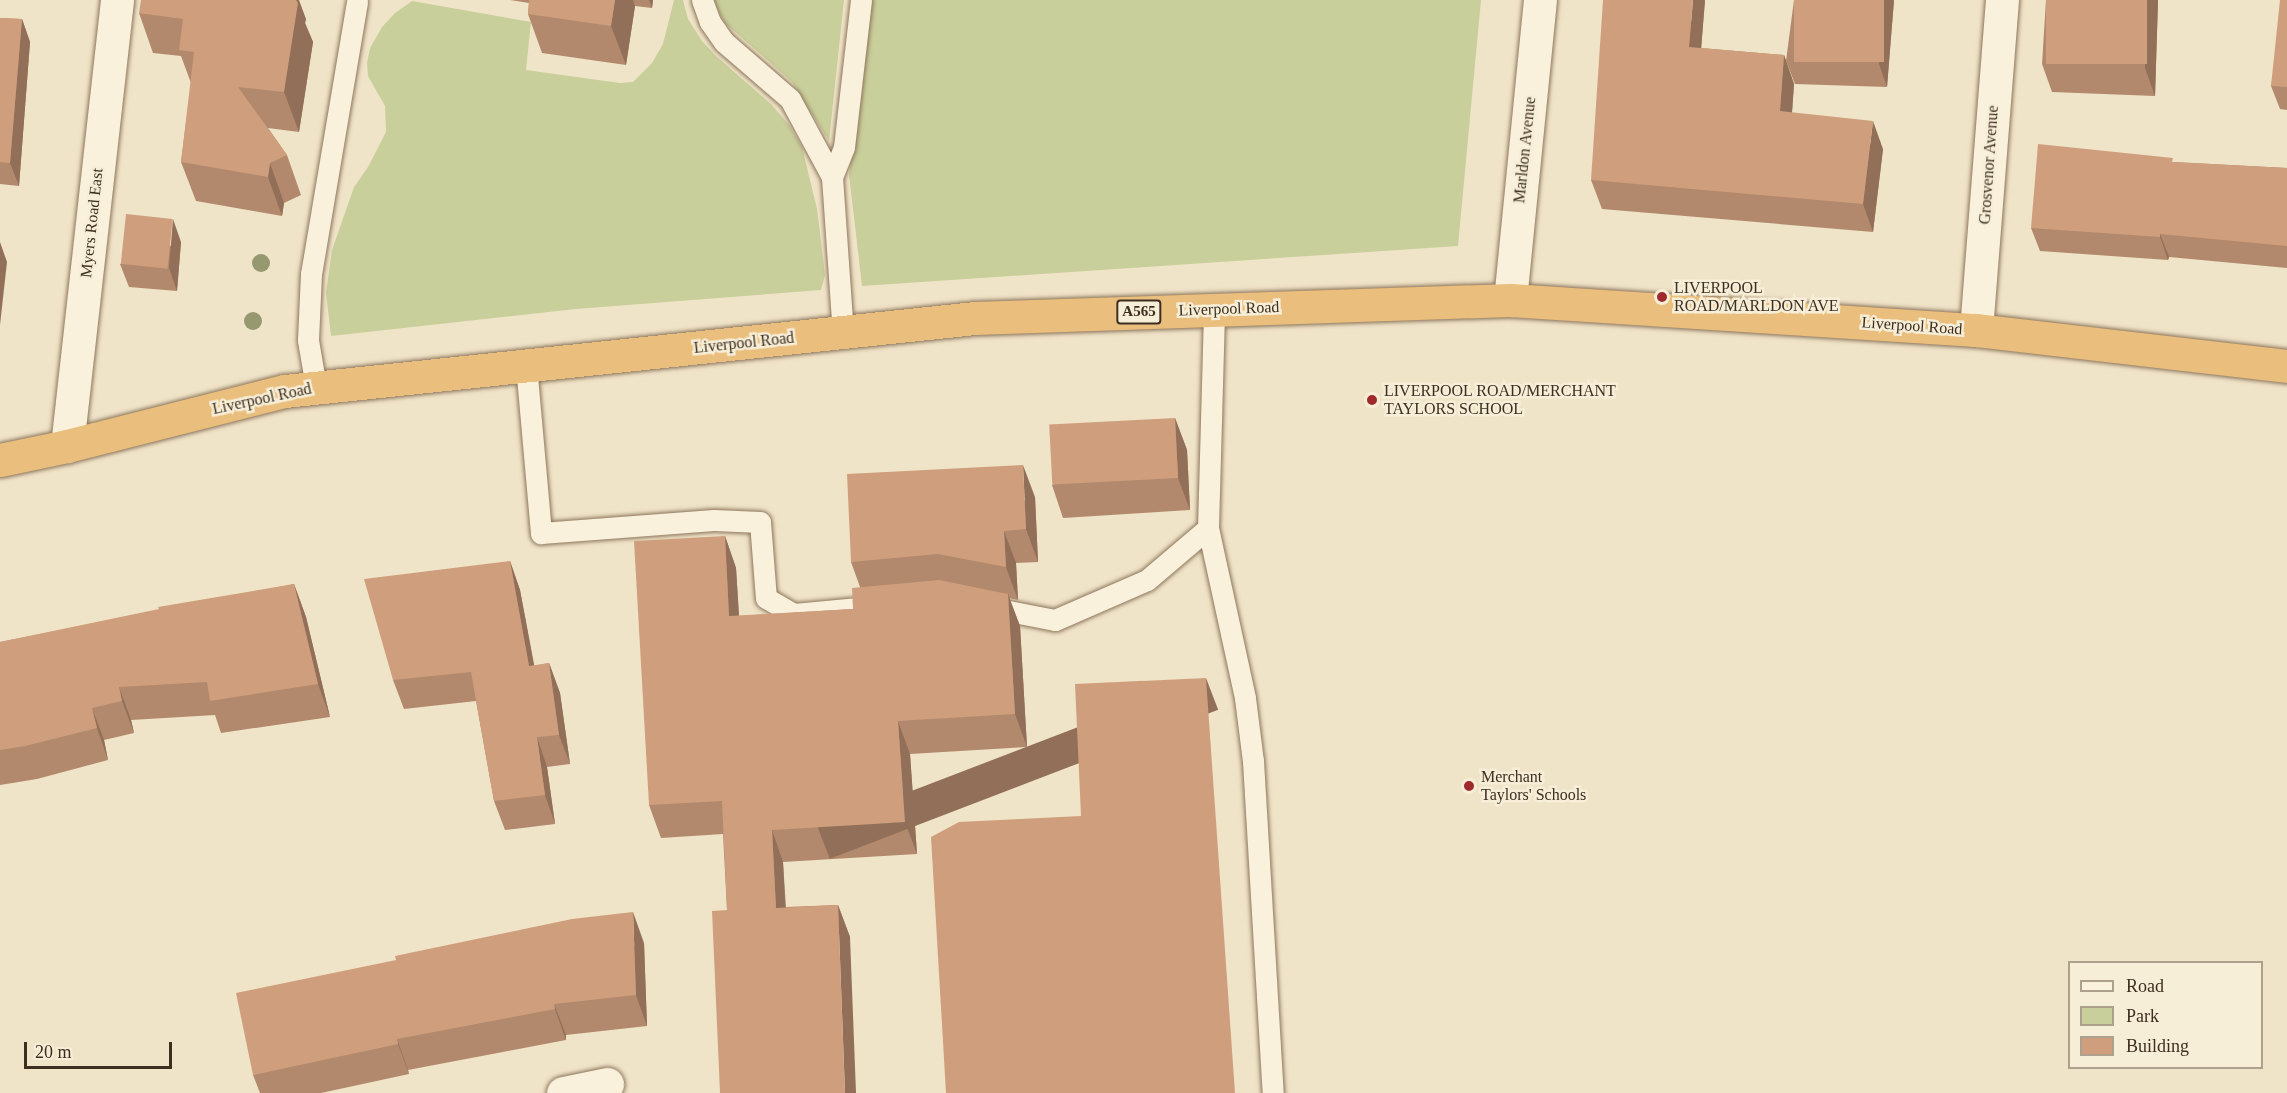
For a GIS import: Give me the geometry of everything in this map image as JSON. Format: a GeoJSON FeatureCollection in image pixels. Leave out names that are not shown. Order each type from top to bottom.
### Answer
{"type":"FeatureCollection","features":[{"type":"Feature","properties":{"kind":"highway","name":"Liverpool Road"},"geometry":{"type":"LineString","coordinates":[[0,460],[67,446],[285,391],[975,318],[1510,300],[1976,330],[2287,366]]}},
{"type":"Feature","properties":{"kind":"street","name":"Myers Road East"},"geometry":{"type":"LineString","coordinates":[[67,446],[117,0]]}},
{"type":"Feature","properties":{"kind":"street","name":"Marldon Avenue"},"geometry":{"type":"LineString","coordinates":[[1510,300],[1540,0]]}},
{"type":"Feature","properties":{"kind":"street","name":"Grosvenor Avenue"},"geometry":{"type":"LineString","coordinates":[[1976,330],[2002,0]]}},
{"type":"Feature","properties":{"kind":"street"},"geometry":{"type":"LineString","coordinates":[[563,1093],[607,1084]]}},
{"type":"Feature","properties":{"kind":"lane"},"geometry":{"type":"LineString","coordinates":[[702,0],[710,22],[724,42],[790,99],[832,177],[843,333]]}},
{"type":"Feature","properties":{"kind":"lane"},"geometry":{"type":"LineString","coordinates":[[832,177],[844,147],[861,0]]}},
{"type":"Feature","properties":{"kind":"lane"},"geometry":{"type":"LineString","coordinates":[[316,387],[308,340],[311,274],[357,2]]}},
{"type":"Feature","properties":{"kind":"lane"},"geometry":{"type":"LineString","coordinates":[[1214,310],[1208,528],[1245,698],[1253,760],[1273,1093]]}},
{"type":"Feature","properties":{"kind":"lane"},"geometry":{"type":"LineString","coordinates":[[526,365],[541,533],[714,519],[760,522],[766,598],[794,614],[895,604]]}},
{"type":"Feature","properties":{"kind":"lane"},"geometry":{"type":"LineString","coordinates":[[962,602],[1055,620],[1147,580],[1208,528]]}},
{"type":"Feature","properties":{"kind":"green space"},"geometry":{"type":"Polygon","coordinates":[[[674,0],[683,0],[688,19],[702,41],[771,104],[789,125],[802,147],[817,209],[825,275],[821,290],[576,309],[331,336],[326,293],[332,250],[354,187],[368,167],[386,132],[385,106],[368,76],[367,63],[370,48],[382,27],[395,13],[412,1],[531,22],[526,70],[620,83],[633,82],[652,63],[663,44],[674,0]]]}},
{"type":"Feature","properties":{"kind":"green space"},"geometry":{"type":"Polygon","coordinates":[[[712,0],[844,0],[829,141],[792,82],[725,23],[712,0]]]}},
{"type":"Feature","properties":{"kind":"green space"},"geometry":{"type":"Polygon","coordinates":[[[870,0],[1481,0],[1458,246],[862,286],[849,175],[870,0]]]}},
{"type":"Feature","properties":{"kind":"building"},"geometry":{"type":"Polygon","coordinates":[[[141,0],[296,0],[298,3],[284,92],[238,87],[287,155],[270,163],[268,177],[181,162],[194,52],[179,50],[183,19],[139,13],[141,0]]]}},
{"type":"Feature","properties":{"kind":"building"},"geometry":{"type":"Polygon","coordinates":[[[529,0],[615,0],[611,26],[528,14],[529,0]]]}},
{"type":"Feature","properties":{"kind":"building"},"geometry":{"type":"Polygon","coordinates":[[[1603,0],[1693,0],[1689,47],[1784,55],[1780,111],[1873,121],[1863,204],[1591,180],[1603,0]]]}},
{"type":"Feature","properties":{"kind":"building"},"geometry":{"type":"Polygon","coordinates":[[[1794,0],[1884,0],[1884,62],[1794,62],[1794,0]]]}},
{"type":"Feature","properties":{"kind":"building"},"geometry":{"type":"Polygon","coordinates":[[[2046,0],[2147,0],[2147,64],[2046,64],[2046,0]]]}},
{"type":"Feature","properties":{"kind":"building"},"geometry":{"type":"Polygon","coordinates":[[[2280,0],[2287,0],[2287,87],[2271,86],[2280,0]]]}},
{"type":"Feature","properties":{"kind":"building"},"geometry":{"type":"Polygon","coordinates":[[[0,18],[22,19],[10,163],[0,162],[0,18]]]}},
{"type":"Feature","properties":{"kind":"building"},"geometry":{"type":"Polygon","coordinates":[[[2038,144],[2173,158],[2172,162],[2287,168],[2287,246],[2160,234],[2160,237],[2031,228],[2038,144]]]}},
{"type":"Feature","properties":{"kind":"building"},"geometry":{"type":"Polygon","coordinates":[[[126,214],[173,219],[168,269],[121,264],[126,214]]]}},
{"type":"Feature","properties":{"kind":"building"},"geometry":{"type":"Polygon","coordinates":[[[1175,418],[1178,478],[1052,485],[1049,425],[1175,418]]]}},
{"type":"Feature","properties":{"kind":"building"},"geometry":{"type":"Polygon","coordinates":[[[1023,465],[1026,529],[1004,531],[1006,567],[938,554],[851,562],[847,474],[1023,465]]]}},
{"type":"Feature","properties":{"kind":"building"},"geometry":{"type":"Polygon","coordinates":[[[725,536],[729,616],[853,609],[852,588],[939,580],[1008,594],[1015,714],[898,721],[905,822],[772,830],[776,908],[838,905],[845,1093],[720,1093],[712,911],[727,910],[722,801],[649,805],[634,541],[725,536]]]}},
{"type":"Feature","properties":{"kind":"building"},"geometry":{"type":"Polygon","coordinates":[[[510,561],[529,666],[549,663],[559,735],[537,737],[545,795],[494,801],[471,672],[393,680],[364,579],[510,561]]]}},
{"type":"Feature","properties":{"kind":"building"},"geometry":{"type":"Polygon","coordinates":[[[294,584],[318,684],[210,701],[207,682],[119,687],[122,701],[92,708],[97,728],[0,750],[0,642],[159,609],[158,607],[294,584]]]}},
{"type":"Feature","properties":{"kind":"building"},"geometry":{"type":"Polygon","coordinates":[[[1206,678],[1235,1093],[946,1093],[931,837],[959,822],[1081,816],[1075,684],[1206,678]]]}},
{"type":"Feature","properties":{"kind":"building"},"geometry":{"type":"Polygon","coordinates":[[[633,912],[636,995],[554,1004],[555,1009],[397,1039],[398,1044],[253,1075],[236,993],[396,960],[395,956],[572,919],[633,912]]]}},
{"type":"Feature","properties":{"kind":"place","name":"LIVERPOOL ROAD/MARLDON AVE"},"geometry":{"type":"Point","coordinates":[1662,297]}},
{"type":"Feature","properties":{"kind":"place","name":"LIVERPOOL ROAD/MERCHANT TAYLORS SCHOOL"},"geometry":{"type":"Point","coordinates":[1372,400]}},
{"type":"Feature","properties":{"kind":"place","name":"Merchant Taylors' Schools"},"geometry":{"type":"Point","coordinates":[1469,786]}}]}
